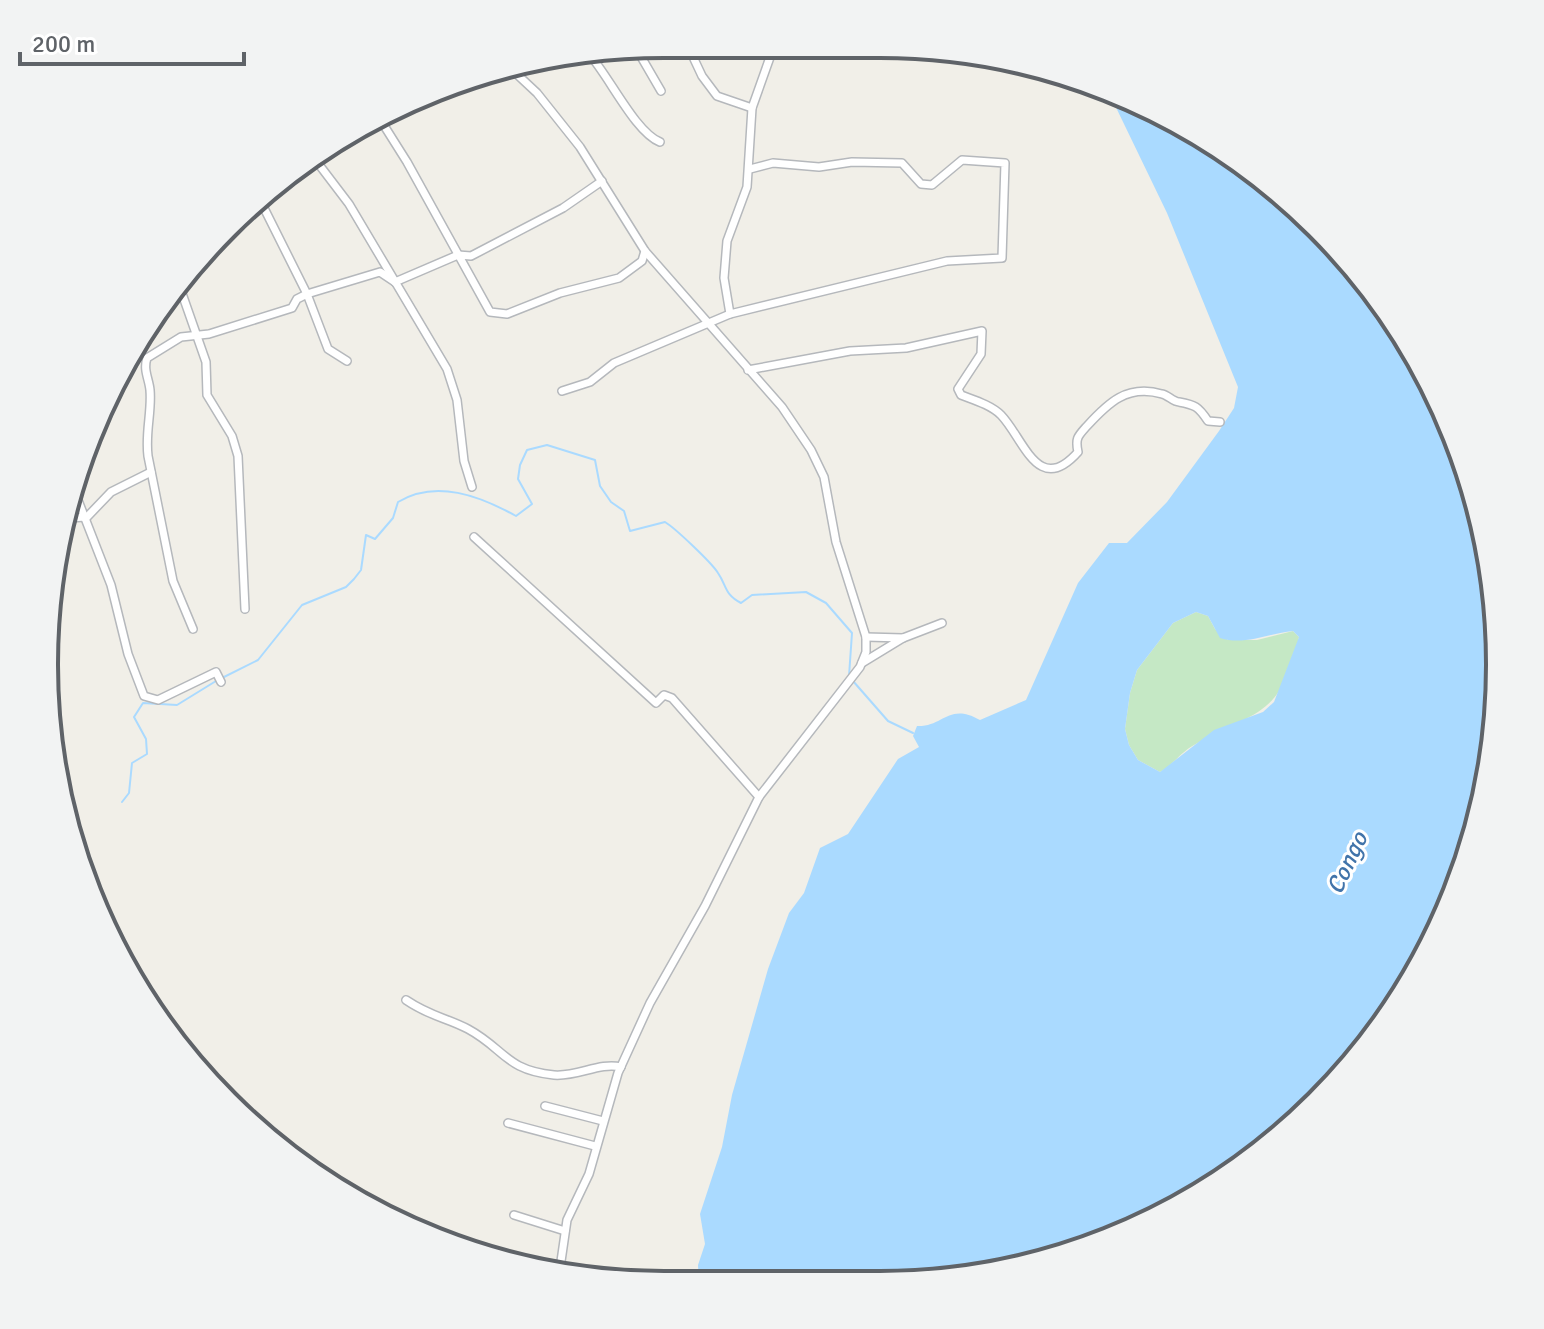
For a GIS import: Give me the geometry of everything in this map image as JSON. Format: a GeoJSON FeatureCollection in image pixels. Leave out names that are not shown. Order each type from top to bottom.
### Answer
{"type":"FeatureCollection","features":[{"type":"Feature","properties":{"kind":"street"},"geometry":{"type":"LineString","coordinates":[[694,58],[717,96],[752,108]]}},
{"type":"Feature","properties":{"kind":"street"},"geometry":{"type":"LineString","coordinates":[[730,314],[724,258],[750,169],[752,108],[770,58]]}},
{"type":"Feature","properties":{"kind":"street"},"geometry":{"type":"LineString","coordinates":[[642,59],[661,91]]}},
{"type":"Feature","properties":{"kind":"street"},"geometry":{"type":"LineString","coordinates":[[595,62],[641,125],[660,142]]}},
{"type":"Feature","properties":{"kind":"street"},"geometry":{"type":"LineString","coordinates":[[519,76],[537,93],[602,181],[645,251],[782,407],[819,464],[829,493],[836,542],[866,637],[862,663]]}},
{"type":"Feature","properties":{"kind":"street"},"geometry":{"type":"LineString","coordinates":[[384,127],[490,312],[507,314],[560,293],[619,278],[642,261],[645,251]]}},
{"type":"Feature","properties":{"kind":"street"},"geometry":{"type":"LineString","coordinates":[[562,391],[590,382],[614,363],[661,346],[705,322],[717,322],[730,314],[947,261],[1002,258],[1005,163],[962,160],[932,185],[921,184],[902,163],[852,162],[819,167],[773,163],[750,169]]}},
{"type":"Feature","properties":{"kind":"street"},"geometry":{"type":"LineString","coordinates":[[320,166],[349,204],[447,369],[457,400],[464,461],[472,487]]}},
{"type":"Feature","properties":{"kind":"street"},"geometry":{"type":"LineString","coordinates":[[395,282],[458,255],[471,256],[542,220],[602,181]]}},
{"type":"Feature","properties":{"kind":"street"},"geometry":{"type":"LineString","coordinates":[[265,209],[307,294],[328,349],[347,361]]}},
{"type":"Feature","properties":{"kind":"street"},"geometry":{"type":"LineString","coordinates":[[193,629],[173,581],[151,472],[145,436],[150,388],[145,362],[181,337],[292,308],[297,299],[307,294],[380,272],[395,282]]}},
{"type":"Feature","properties":{"kind":"street"},"geometry":{"type":"LineString","coordinates":[[183,295],[206,362],[207,395],[232,436],[238,456],[245,609]]}},
{"type":"Feature","properties":{"kind":"street"},"geometry":{"type":"LineString","coordinates":[[748,370],[850,351],[906,348],[982,331],[981,354],[958,389],[961,395],[1000,414],[1036,465],[1046,469],[1071,460],[1078,452],[1075,443],[1079,431],[1096,411],[1122,395],[1163,394],[1198,406],[1208,421],[1220,422]]}},
{"type":"Feature","properties":{"kind":"street"},"geometry":{"type":"LineString","coordinates":[[77,518],[87,517],[111,492],[151,472]]}},
{"type":"Feature","properties":{"kind":"street"},"geometry":{"type":"LineString","coordinates":[[80,503],[144,696],[158,700],[216,672],[221,682]]}},
{"type":"Feature","properties":{"kind":"street"},"geometry":{"type":"LineString","coordinates":[[474,537],[656,703],[664,695],[672,698],[759,797]]}},
{"type":"Feature","properties":{"kind":"street"},"geometry":{"type":"LineString","coordinates":[[561,1262],[565,1231],[589,1174],[621,1067],[650,1003],[705,906],[759,797],[862,663],[903,638],[942,623]]}},
{"type":"Feature","properties":{"kind":"street"},"geometry":{"type":"LineString","coordinates":[[866,637],[903,638]]}},
{"type":"Feature","properties":{"kind":"street"},"geometry":{"type":"LineString","coordinates":[[406,1000],[429,1016],[471,1030],[521,1070],[565,1076],[582,1074],[606,1064],[621,1067]]}},
{"type":"Feature","properties":{"kind":"street"},"geometry":{"type":"LineString","coordinates":[[545,1106],[603,1121]]}},
{"type":"Feature","properties":{"kind":"street"},"geometry":{"type":"LineString","coordinates":[[508,1123],[595,1146]]}},
{"type":"Feature","properties":{"kind":"street"},"geometry":{"type":"LineString","coordinates":[[514,1215],[565,1231]]}},
{"type":"Feature","properties":{"kind":"green space"},"geometry":{"type":"Polygon","coordinates":[[[1196,612],[1208,616],[1215,629],[1228,640],[1257,640],[1293,631],[1299,637],[1284,683],[1274,698],[1250,717],[1189,748],[1160,772],[1138,760],[1129,745],[1125,729],[1130,693],[1137,670],[1173,623],[1196,612]]]}},
{"type":"Feature","properties":{"kind":"water","name":"Congo"},"geometry":{"type":"Polygon","coordinates":[[[1115,105],[1183,139],[1249,183],[1335,265],[1361,295],[1405,361],[1440,432],[1454,470],[1481,585],[1485,625],[1485,704],[1474,783],[1454,859],[1440,897],[1405,968],[1361,1034],[1279,1120],[1249,1146],[1183,1190],[1112,1225],[1036,1250],[959,1266],[880,1271],[698,1271],[705,1244],[700,1214],[722,1147],[732,1095],[768,969],[789,913],[804,893],[820,848],[848,834],[898,759],[919,747],[913,736],[917,726],[960,713],[980,720],[1026,700],[1078,583],[1109,543],[1127,543],[1167,502],[1234,408],[1238,387],[1167,213],[1115,105]],[[1196,612],[1173,623],[1137,670],[1125,729],[1129,745],[1138,760],[1160,772],[1214,730],[1263,712],[1274,702],[1299,637],[1293,631],[1239,641],[1220,638],[1208,616],[1196,612]]]}},
{"type":"Feature","properties":{"kind":"waterway"},"geometry":{"type":"LineString","coordinates":[[222,678],[258,660],[302,605],[346,587],[361,570],[366,535],[375,539],[393,518],[398,502],[413,495],[443,491],[488,502],[516,516],[532,504],[518,479],[520,465],[527,450],[547,445],[595,460],[600,486],[611,502],[624,511],[630,531],[665,522],[709,562],[729,593],[741,603],[752,595],[806,592],[826,603],[852,633],[849,676]]}},
{"type":"Feature","properties":{"kind":"waterway"},"geometry":{"type":"LineString","coordinates":[[122,802],[129,793],[132,763],[147,754],[146,739],[134,717],[143,703],[177,705],[216,681]]}},
{"type":"Feature","properties":{"kind":"waterway"},"geometry":{"type":"LineString","coordinates":[[853,681],[888,721],[913,733]]}}]}
